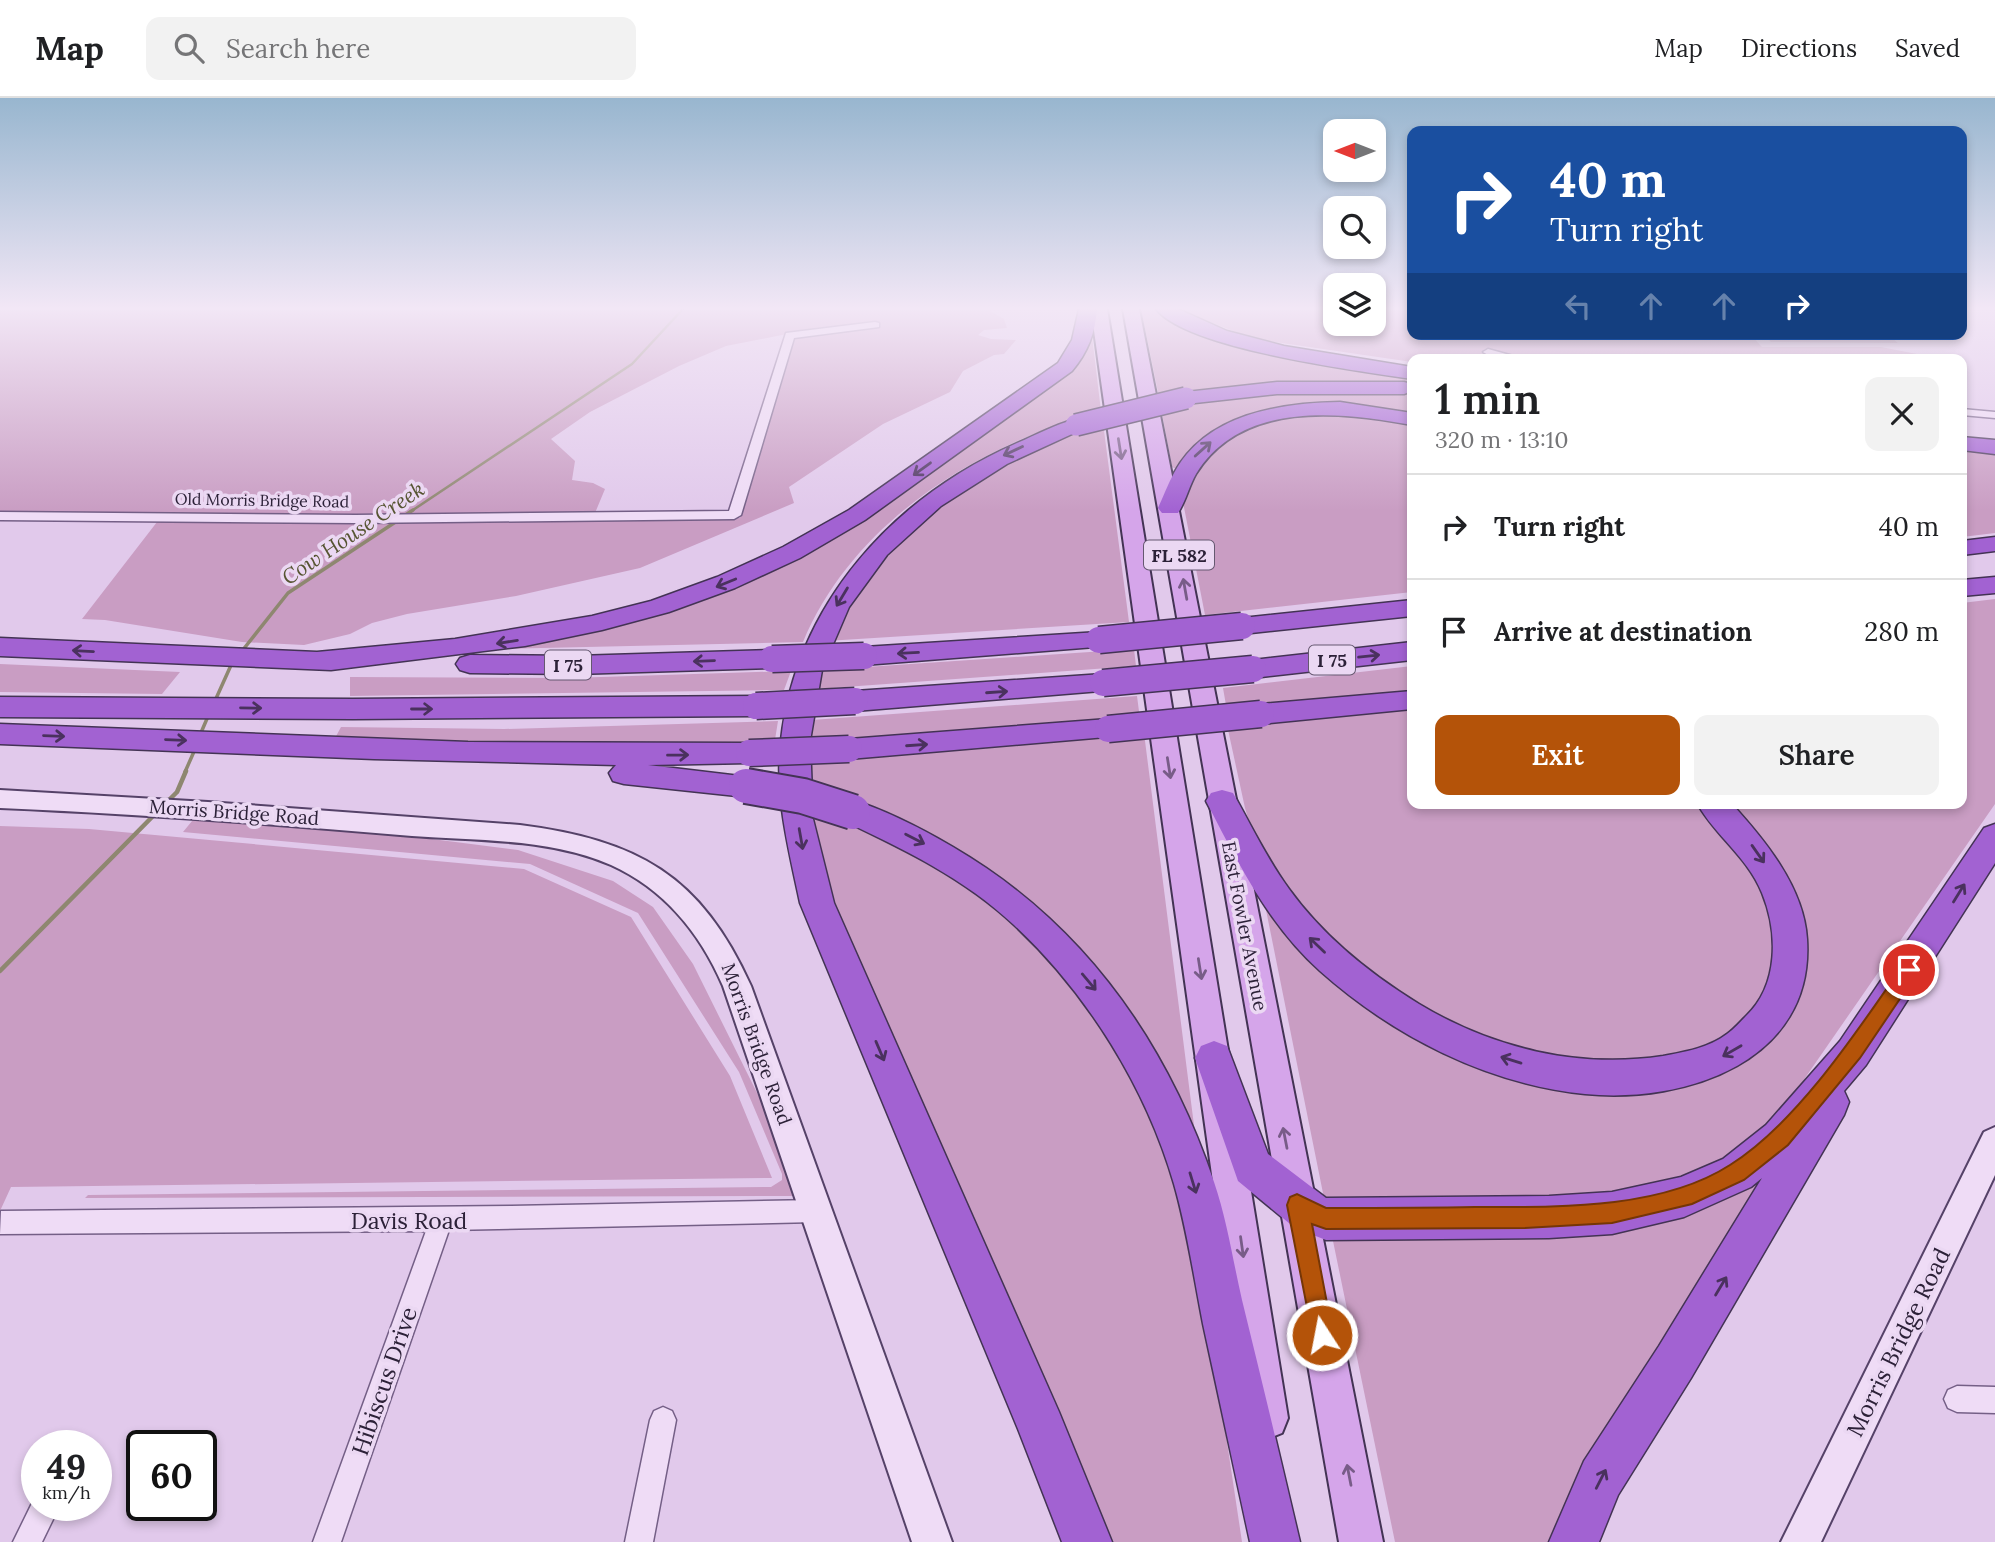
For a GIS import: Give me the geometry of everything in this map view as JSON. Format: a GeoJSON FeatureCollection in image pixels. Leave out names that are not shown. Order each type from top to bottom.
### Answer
{"type":"FeatureCollection","features":[{"type":"Feature","properties":{"kind":"highway"},"geometry":{"type":"LineString","coordinates":[[365,659],[510,642],[592,626],[669,604],[761,569],[812,543],[857,515],[1052,376]]}},
{"type":"Feature","properties":{"kind":"highway"},"geometry":{"type":"LineString","coordinates":[[1087,1542],[1037,1417],[817,903],[800,835],[794,785],[793,745],[800,702],[815,651],[832,614],[848,586],[880,547],[930,501],[969,475],[1027,445],[1076,425],[1186,398],[1300,387],[1407,389]]}},
{"type":"Feature","properties":{"kind":"highway"},"geometry":{"type":"LineString","coordinates":[[1170,508],[1179,483],[1193,459],[1216,438],[1248,422],[1287,411],[1328,408],[1377,412],[1407,418]]}},
{"type":"Feature","properties":{"kind":"highway"},"geometry":{"type":"LineString","coordinates":[[1967,444],[1995,447]]}},
{"type":"Feature","properties":{"kind":"highway"},"geometry":{"type":"LineString","coordinates":[[1967,547],[1995,544]]}},
{"type":"Feature","properties":{"kind":"highway"},"geometry":{"type":"LineString","coordinates":[[1967,587],[1995,584]]}},
{"type":"Feature","properties":{"kind":"highway"},"geometry":{"type":"LineString","coordinates":[[1249,626],[1407,599]]}},
{"type":"Feature","properties":{"kind":"highway","name":"I 75"},"geometry":{"type":"LineString","coordinates":[[0,647],[309,661],[365,659],[576,665],[864,656],[1099,640],[1407,609]]}},
{"type":"Feature","properties":{"kind":"highway","name":"I 75"},"geometry":{"type":"LineString","coordinates":[[0,707],[354,709],[756,706],[1103,683],[1407,652]]}},
{"type":"Feature","properties":{"kind":"highway"},"geometry":{"type":"LineString","coordinates":[[0,734],[413,751],[642,755],[748,753],[849,750],[1407,700]]}},
{"type":"Feature","properties":{"kind":"highway"},"geometry":{"type":"LineString","coordinates":[[413,751],[746,786],[803,796],[853,812],[941,852],[977,875],[1024,912],[1095,988],[1146,1067],[1179,1140],[1194,1183],[1275,1542]]}},
{"type":"Feature","properties":{"kind":"highway"},"geometry":{"type":"LineString","coordinates":[[1222,801],[1252,860],[1281,904],[1314,942],[1367,988],[1419,1021],[1475,1048],[1544,1069],[1610,1078],[1632,1078],[1677,1071],[1728,1054],[1747,1042],[1769,1020],[1786,990],[1793,947],[1781,898],[1759,855],[1717,809]]}},
{"type":"Feature","properties":{"kind":"highway"},"geometry":{"type":"LineString","coordinates":[[1214,1058],[1252,1167],[1297,1205],[1326,1219],[1535,1217],[1612,1213],[1684,1197],[1737,1173],[1762,1156],[1780,1138],[1853,1052],[1923,950],[1995,836]]}},
{"type":"Feature","properties":{"kind":"highway"},"geometry":{"type":"LineString","coordinates":[[1574,1542],[1601,1478],[1675,1362],[1795,1162],[1831,1100],[1853,1052]]}},
{"type":"Feature","properties":{"kind":"main road","name":"FL 582"},"geometry":{"type":"LineString","coordinates":[[1109,376],[1286,1542]]}},
{"type":"Feature","properties":{"kind":"main road","name":"East Fowler Avenue"},"geometry":{"type":"LineString","coordinates":[[1144,376],[1362,1542]]}},
{"type":"Feature","properties":{"kind":"street","name":"Old Morris Bridge Road"},"geometry":{"type":"LineString","coordinates":[[0,516],[427,519],[734,515],[777,376]]}},
{"type":"Feature","properties":{"kind":"street"},"geometry":{"type":"LineString","coordinates":[[1967,412],[1995,415]]}},
{"type":"Feature","properties":{"kind":"street","name":"Morris Bridge Road"},"geometry":{"type":"LineString","coordinates":[[0,799],[267,813],[535,835],[585,846],[621,859],[654,877],[695,911],[724,953],[933,1542]]}},
{"type":"Feature","properties":{"kind":"street","name":"Morris Bridge Road"},"geometry":{"type":"LineString","coordinates":[[1801,1542],[1995,1144]]}},
{"type":"Feature","properties":{"kind":"street","name":"Davis Road"},"geometry":{"type":"LineString","coordinates":[[1,1223],[441,1220],[816,1211]]}},
{"type":"Feature","properties":{"kind":"street","name":"Hibiscus Drive"},"geometry":{"type":"LineString","coordinates":[[327,1542],[441,1220]]}},
{"type":"Feature","properties":{"kind":"street"},"geometry":{"type":"LineString","coordinates":[[1957,1399],[1995,1400]]}},
{"type":"Feature","properties":{"kind":"street"},"geometry":{"type":"LineString","coordinates":[[639,1542],[663,1420]]}},
{"type":"Feature","properties":{"kind":"street"},"geometry":{"type":"LineString","coordinates":[[27,1542],[38,1521]]}},
{"type":"Feature","properties":{"kind":"shaded area"},"geometry":{"type":"Polygon","coordinates":[[[0,376],[659,376],[590,412],[551,439],[575,461],[572,480],[593,483],[605,489],[595,513],[0,513],[0,376]]]}},
{"type":"Feature","properties":{"kind":"shaded area"},"geometry":{"type":"Polygon","coordinates":[[[783,376],[960,376],[950,392],[883,424],[789,487],[794,503],[640,568],[516,596],[407,614],[372,623],[350,634],[304,645],[242,642],[105,620],[82,619],[157,522],[0,519],[360,522],[740,518],[783,376]]]}},
{"type":"Feature","properties":{"kind":"shaded area"},"geometry":{"type":"Polygon","coordinates":[[[1054,376],[1097,376],[1101,411],[1010,444],[925,494],[888,524],[854,559],[825,598],[803,642],[493,649],[731,586],[1054,376]]]}},
{"type":"Feature","properties":{"kind":"shaded area"},"geometry":{"type":"Polygon","coordinates":[[[1155,376],[1407,376],[1407,384],[1285,383],[1159,397],[1155,376]]]}},
{"type":"Feature","properties":{"kind":"shaded area"},"geometry":{"type":"Polygon","coordinates":[[[1265,392],[1407,393],[1407,415],[1271,412],[1180,471],[1172,467],[1161,408],[1265,392]]]}},
{"type":"Feature","properties":{"kind":"shaded area"},"geometry":{"type":"Polygon","coordinates":[[[1283,414],[1393,416],[1407,420],[1407,593],[1205,615],[1182,497],[1213,443],[1283,414]]]}},
{"type":"Feature","properties":{"kind":"shaded area"},"geometry":{"type":"Polygon","coordinates":[[[1103,423],[1129,622],[826,641],[872,564],[970,479],[1059,437],[1103,423]]]}},
{"type":"Feature","properties":{"kind":"shaded area"},"geometry":{"type":"Polygon","coordinates":[[[1967,448],[1995,451],[1995,533],[1967,536],[1967,448]]]}},
{"type":"Feature","properties":{"kind":"shaded area"},"geometry":{"type":"Polygon","coordinates":[[[1995,599],[1995,804],[1762,1140],[1656,1197],[1325,1203],[1265,905],[1434,1039],[1702,1075],[1800,965],[1722,809],[1967,809],[1967,602],[1995,599]]]}},
{"type":"Feature","properties":{"kind":"shaded area"},"geometry":{"type":"Polygon","coordinates":[[[1134,649],[1136,666],[817,689],[822,670],[1134,649]]]}},
{"type":"Feature","properties":{"kind":"shaded area"},"geometry":{"type":"Polygon","coordinates":[[[0,664],[180,672],[162,694],[0,692],[0,664]]]}},
{"type":"Feature","properties":{"kind":"shaded area"},"geometry":{"type":"Polygon","coordinates":[[[1407,667],[1407,696],[1227,711],[1223,688],[1407,667]]]}},
{"type":"Feature","properties":{"kind":"shaded area"},"geometry":{"type":"Polygon","coordinates":[[[791,671],[784,690],[350,696],[350,677],[570,678],[791,671]]]}},
{"type":"Feature","properties":{"kind":"shaded area"},"geometry":{"type":"Polygon","coordinates":[[[1137,696],[1140,719],[811,745],[812,720],[1137,696]]]}},
{"type":"Feature","properties":{"kind":"shaded area"},"geometry":{"type":"Polygon","coordinates":[[[1407,707],[1407,809],[1708,809],[1769,890],[1779,972],[1735,1039],[1657,1067],[1497,1051],[1348,965],[1258,852],[1245,808],[1227,725],[1407,707]]]}},
{"type":"Feature","properties":{"kind":"shaded area"},"geometry":{"type":"Polygon","coordinates":[[[778,721],[774,746],[672,750],[334,740],[341,727],[504,729],[778,721]]]}},
{"type":"Feature","properties":{"kind":"shaded area"},"geometry":{"type":"Polygon","coordinates":[[[1144,733],[1196,1141],[1066,941],[810,791],[808,759],[976,749],[1144,733]]]}},
{"type":"Feature","properties":{"kind":"shaded area"},"geometry":{"type":"Polygon","coordinates":[[[806,807],[845,819],[970,885],[1049,952],[1148,1096],[1202,1276],[1242,1542],[1107,1542],[841,932],[806,807]]]}},
{"type":"Feature","properties":{"kind":"shaded area"},"geometry":{"type":"Polygon","coordinates":[[[197,815],[307,823],[518,850],[613,881],[653,907],[693,964],[774,1127],[798,1196],[85,1198],[88,1195],[771,1187],[782,1180],[782,1174],[739,1072],[638,913],[530,864],[183,832],[197,815]]]}},
{"type":"Feature","properties":{"kind":"shaded area"},"geometry":{"type":"Polygon","coordinates":[[[0,826],[89,829],[524,869],[631,917],[730,1076],[772,1178],[11,1187],[0,1211],[0,826]]]}},
{"type":"Feature","properties":{"kind":"shaded area"},"geometry":{"type":"Polygon","coordinates":[[[1755,1176],[1766,1183],[1558,1521],[1549,1542],[1395,1542],[1333,1241],[1338,1234],[1755,1176]]]}},
{"type":"Feature","properties":{"kind":"waterway","name":"Cow House Creek"},"geometry":{"type":"LineString","coordinates":[[404,516],[613,376]]}},
{"type":"Feature","properties":{"kind":"waterway","name":"Cow House Creek"},"geometry":{"type":"LineString","coordinates":[[242,651],[288,593],[397,521]]}},
{"type":"Feature","properties":{"kind":"waterway","name":"Cow House Creek"},"geometry":{"type":"LineString","coordinates":[[214,703],[232,663]]}},
{"type":"Feature","properties":{"kind":"waterway","name":"Cow House Creek"},"geometry":{"type":"LineString","coordinates":[[200,735],[209,714]]}},
{"type":"Feature","properties":{"kind":"waterway","name":"Cow House Creek"},"geometry":{"type":"LineString","coordinates":[[185,772],[196,747]]}},
{"type":"Feature","properties":{"kind":"waterway","name":"Cow House Creek"},"geometry":{"type":"LineString","coordinates":[[166,803],[177,792],[186,771]]}},
{"type":"Feature","properties":{"kind":"waterway","name":"Cow House Creek"},"geometry":{"type":"LineString","coordinates":[[0,971],[157,812]]}},
{"type":"Feature","properties":{"kind":"route"},"geometry":{"type":"LineString","coordinates":[[1322,1335],[1297,1205],[1326,1219],[1581,1216],[1612,1213],[1684,1197],[1737,1173],[1762,1156],[1780,1138],[1853,1052],[1909,970]]}}]}
